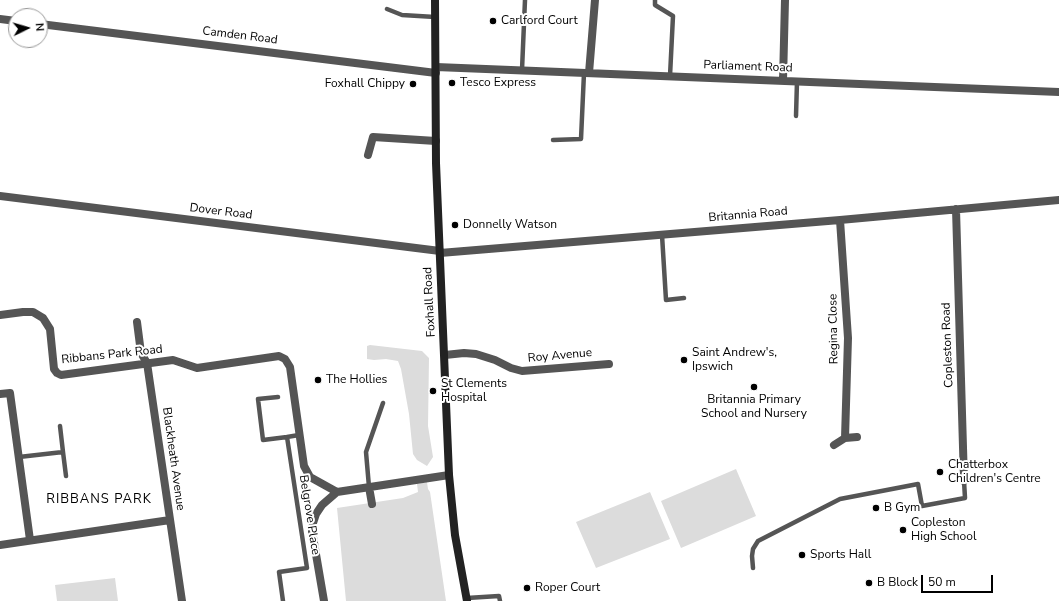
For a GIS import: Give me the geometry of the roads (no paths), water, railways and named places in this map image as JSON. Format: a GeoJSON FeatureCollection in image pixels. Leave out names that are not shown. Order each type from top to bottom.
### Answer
{"type":"FeatureCollection","features":[{"type":"Feature","properties":{"kind":"street","name":"Foxhall Road"},"geometry":{"type":"LineString","coordinates":[[435,0],[436,141],[449,475],[455,535],[467,600]]}},
{"type":"Feature","properties":{"kind":"street"},"geometry":{"type":"LineString","coordinates":[[586,73],[595,0]]}},
{"type":"Feature","properties":{"kind":"street"},"geometry":{"type":"LineString","coordinates":[[783,81],[785,0]]}},
{"type":"Feature","properties":{"kind":"street","name":"Camden Road"},"geometry":{"type":"LineString","coordinates":[[48,25],[436,70]]}},
{"type":"Feature","properties":{"kind":"street","name":"Parliament Road"},"geometry":{"type":"LineString","coordinates":[[436,70],[522,70],[1059,92]]}},
{"type":"Feature","properties":{"kind":"street"},"geometry":{"type":"LineString","coordinates":[[368,155],[373,137],[436,141]]}},
{"type":"Feature","properties":{"kind":"street","name":"Dover Road"},"geometry":{"type":"LineString","coordinates":[[0,196],[440,252]]}},
{"type":"Feature","properties":{"kind":"street","name":"Britannia Road"},"geometry":{"type":"LineString","coordinates":[[440,252],[662,235],[1059,200]]}},
{"type":"Feature","properties":{"kind":"street","name":"Copleston Road"},"geometry":{"type":"LineString","coordinates":[[956,209],[964,481]]}},
{"type":"Feature","properties":{"kind":"street","name":"Regina Close"},"geometry":{"type":"LineString","coordinates":[[840,220],[848,338],[844,438]]}},
{"type":"Feature","properties":{"kind":"street","name":"Ribbans Park Road"},"geometry":{"type":"LineString","coordinates":[[0,315],[32,312],[43,318],[50,329],[54,369],[61,375],[173,360],[197,368],[279,356],[285,359],[290,366],[304,466],[310,477],[337,492]]}},
{"type":"Feature","properties":{"kind":"street","name":"Blackheath Avenue"},"geometry":{"type":"LineString","coordinates":[[137,322],[141,353],[147,363],[182,601]]}},
{"type":"Feature","properties":{"kind":"street","name":"Roy Avenue"},"geometry":{"type":"LineString","coordinates":[[445,355],[464,353],[481,356],[522,371],[610,364]]}},
{"type":"Feature","properties":{"kind":"street"},"geometry":{"type":"LineString","coordinates":[[0,394],[10,393],[30,540]]}},
{"type":"Feature","properties":{"kind":"street"},"geometry":{"type":"LineString","coordinates":[[834,445],[844,438],[857,437]]}},
{"type":"Feature","properties":{"kind":"street"},"geometry":{"type":"LineString","coordinates":[[324,601],[312,531],[316,514],[322,505],[337,492],[449,475]]}},
{"type":"Feature","properties":{"kind":"street"},"geometry":{"type":"LineString","coordinates":[[369,487],[372,504]]}},
{"type":"Feature","properties":{"kind":"street"},"geometry":{"type":"LineString","coordinates":[[0,545],[170,520]]}},
{"type":"Feature","properties":{"kind":"lane"},"geometry":{"type":"LineString","coordinates":[[522,70],[525,0]]}},
{"type":"Feature","properties":{"kind":"lane"},"geometry":{"type":"LineString","coordinates":[[655,0],[655,5],[673,16],[670,76]]}},
{"type":"Feature","properties":{"kind":"lane"},"geometry":{"type":"LineString","coordinates":[[387,9],[402,15],[435,17]]}},
{"type":"Feature","properties":{"kind":"lane"},"geometry":{"type":"LineString","coordinates":[[553,140],[581,139],[586,73]]}},
{"type":"Feature","properties":{"kind":"lane"},"geometry":{"type":"LineString","coordinates":[[796,116],[797,82]]}},
{"type":"Feature","properties":{"kind":"lane"},"geometry":{"type":"LineString","coordinates":[[662,235],[666,300],[684,298]]}},
{"type":"Feature","properties":{"kind":"lane"},"geometry":{"type":"LineString","coordinates":[[278,396],[258,399],[263,440],[299,435]]}},
{"type":"Feature","properties":{"kind":"lane"},"geometry":{"type":"LineString","coordinates":[[369,487],[366,452],[383,403]]}},
{"type":"Feature","properties":{"kind":"lane"},"geometry":{"type":"LineString","coordinates":[[60,426],[66,476]]}},
{"type":"Feature","properties":{"kind":"lane","name":"Belgrove Place"},"geometry":{"type":"LineString","coordinates":[[283,601],[279,572],[307,568],[287,437]]}},
{"type":"Feature","properties":{"kind":"lane"},"geometry":{"type":"LineString","coordinates":[[19,458],[63,452]]}},
{"type":"Feature","properties":{"kind":"lane"},"geometry":{"type":"LineString","coordinates":[[753,568],[753,549],[758,541],[840,499],[918,484],[922,506],[965,498],[964,481]]}},
{"type":"Feature","properties":{"kind":"lane"},"geometry":{"type":"LineString","coordinates":[[467,600],[499,596],[500,601]]}},
{"type":"Feature","properties":{"kind":"place","name":"Carlford Court"},"geometry":{"type":"Point","coordinates":[493,21]}},
{"type":"Feature","properties":{"kind":"place","name":"Tesco Express"},"geometry":{"type":"Point","coordinates":[452,83]}},
{"type":"Feature","properties":{"kind":"place","name":"Foxhall Chippy"},"geometry":{"type":"Point","coordinates":[413,84]}},
{"type":"Feature","properties":{"kind":"place","name":"Donnelly Watson"},"geometry":{"type":"Point","coordinates":[455,225]}},
{"type":"Feature","properties":{"kind":"place","name":"Saint Andrew's, Ipswich"},"geometry":{"type":"Point","coordinates":[684,360]}},
{"type":"Feature","properties":{"kind":"place","name":"The Hollies"},"geometry":{"type":"Point","coordinates":[318,380]}},
{"type":"Feature","properties":{"kind":"place","name":"Britannia Primary School and Nursery"},"geometry":{"type":"Point","coordinates":[754,387]}},
{"type":"Feature","properties":{"kind":"place","name":"St Clements Hospital"},"geometry":{"type":"Point","coordinates":[433,391]}},
{"type":"Feature","properties":{"kind":"place","name":"Chatterbox Children's Centre"},"geometry":{"type":"Point","coordinates":[940,472]}},
{"type":"Feature","properties":{"kind":"place","name":"B Gym"},"geometry":{"type":"Point","coordinates":[876,508]}},
{"type":"Feature","properties":{"kind":"place","name":"Copleston High School"},"geometry":{"type":"Point","coordinates":[903,530]}},
{"type":"Feature","properties":{"kind":"place","name":"Sports Hall"},"geometry":{"type":"Point","coordinates":[802,555]}},
{"type":"Feature","properties":{"kind":"place","name":"B Block"},"geometry":{"type":"Point","coordinates":[869,583]}},
{"type":"Feature","properties":{"kind":"place","name":"Roper Court"},"geometry":{"type":"Point","coordinates":[527,588]}},
{"type":"Feature","properties":{"kind":"district","name":"RIBBANS PARK"},"geometry":{"type":"Point","coordinates":[99,500]}}]}
